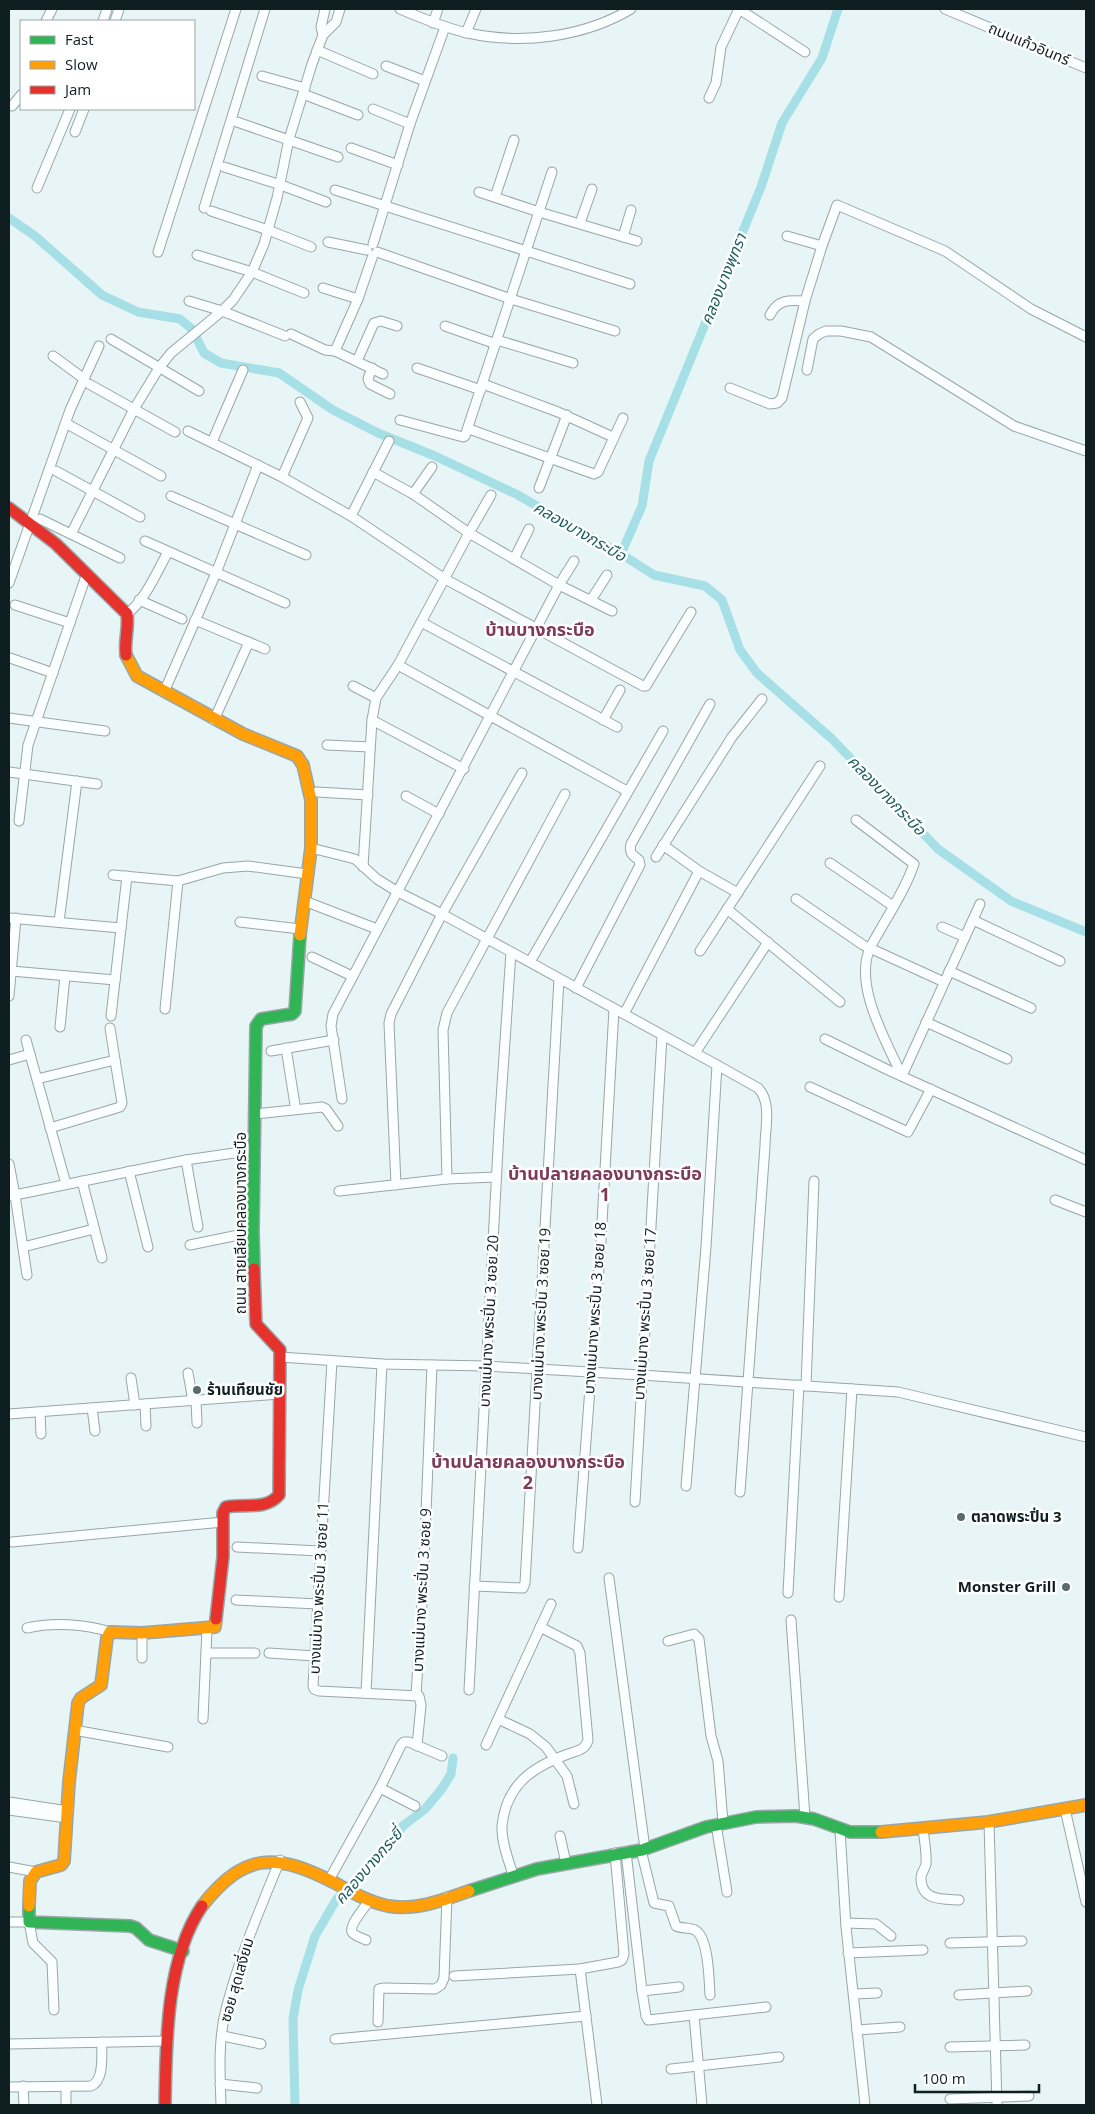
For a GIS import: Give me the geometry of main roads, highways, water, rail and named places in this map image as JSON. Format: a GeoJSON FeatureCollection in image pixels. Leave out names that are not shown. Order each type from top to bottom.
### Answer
{"type":"FeatureCollection","features":[{"type":"Feature","properties":{"kind":"waterway","name":"คลองบางพุทรา"},"geometry":{"type":"LineString","coordinates":[[621,554],[642,506],[649,461],[761,187],[782,123],[822,58],[838,9]]}},
{"type":"Feature","properties":{"kind":"waterway","name":"คลองบางกระบือ"},"geometry":{"type":"LineString","coordinates":[[9,218],[35,236],[102,295],[138,312],[180,319],[192,329],[204,353],[221,363],[279,373],[333,410],[378,433],[435,456],[516,494],[654,575],[705,586],[722,600],[740,650],[757,673],[832,739],[938,849],[1011,901],[1086,932]]}},
{"type":"Feature","properties":{"kind":"waterway","name":"คลองบางกระยี่"},"geometry":{"type":"LineString","coordinates":[[295,2105],[293,2019],[298,1990],[315,1936],[336,1900],[374,1861],[404,1825],[425,1809],[441,1790],[451,1774],[453,1758]]}},
{"type":"Feature","properties":{"kind":"place","name":"ร้านเทียนชัย"},"geometry":{"type":"Point","coordinates":[197,1390]}},
{"type":"Feature","properties":{"kind":"place","name":"ตลาดพระปิ่น 3"},"geometry":{"type":"Point","coordinates":[961,1517]}},
{"type":"Feature","properties":{"kind":"place","name":"Monster Grill"},"geometry":{"type":"Point","coordinates":[1066,1587]}},
{"type":"Feature","properties":{"kind":"district","name":"บ้านบางกระบือ"},"geometry":{"type":"Point","coordinates":[540,630]}},
{"type":"Feature","properties":{"kind":"district","name":"บ้านปลายคลองบางกระบือ 1"},"geometry":{"type":"Point","coordinates":[605,1184]}},
{"type":"Feature","properties":{"kind":"district","name":"บ้านปลายคลองบางกระบือ 2"},"geometry":{"type":"Point","coordinates":[528,1472]}}]}
